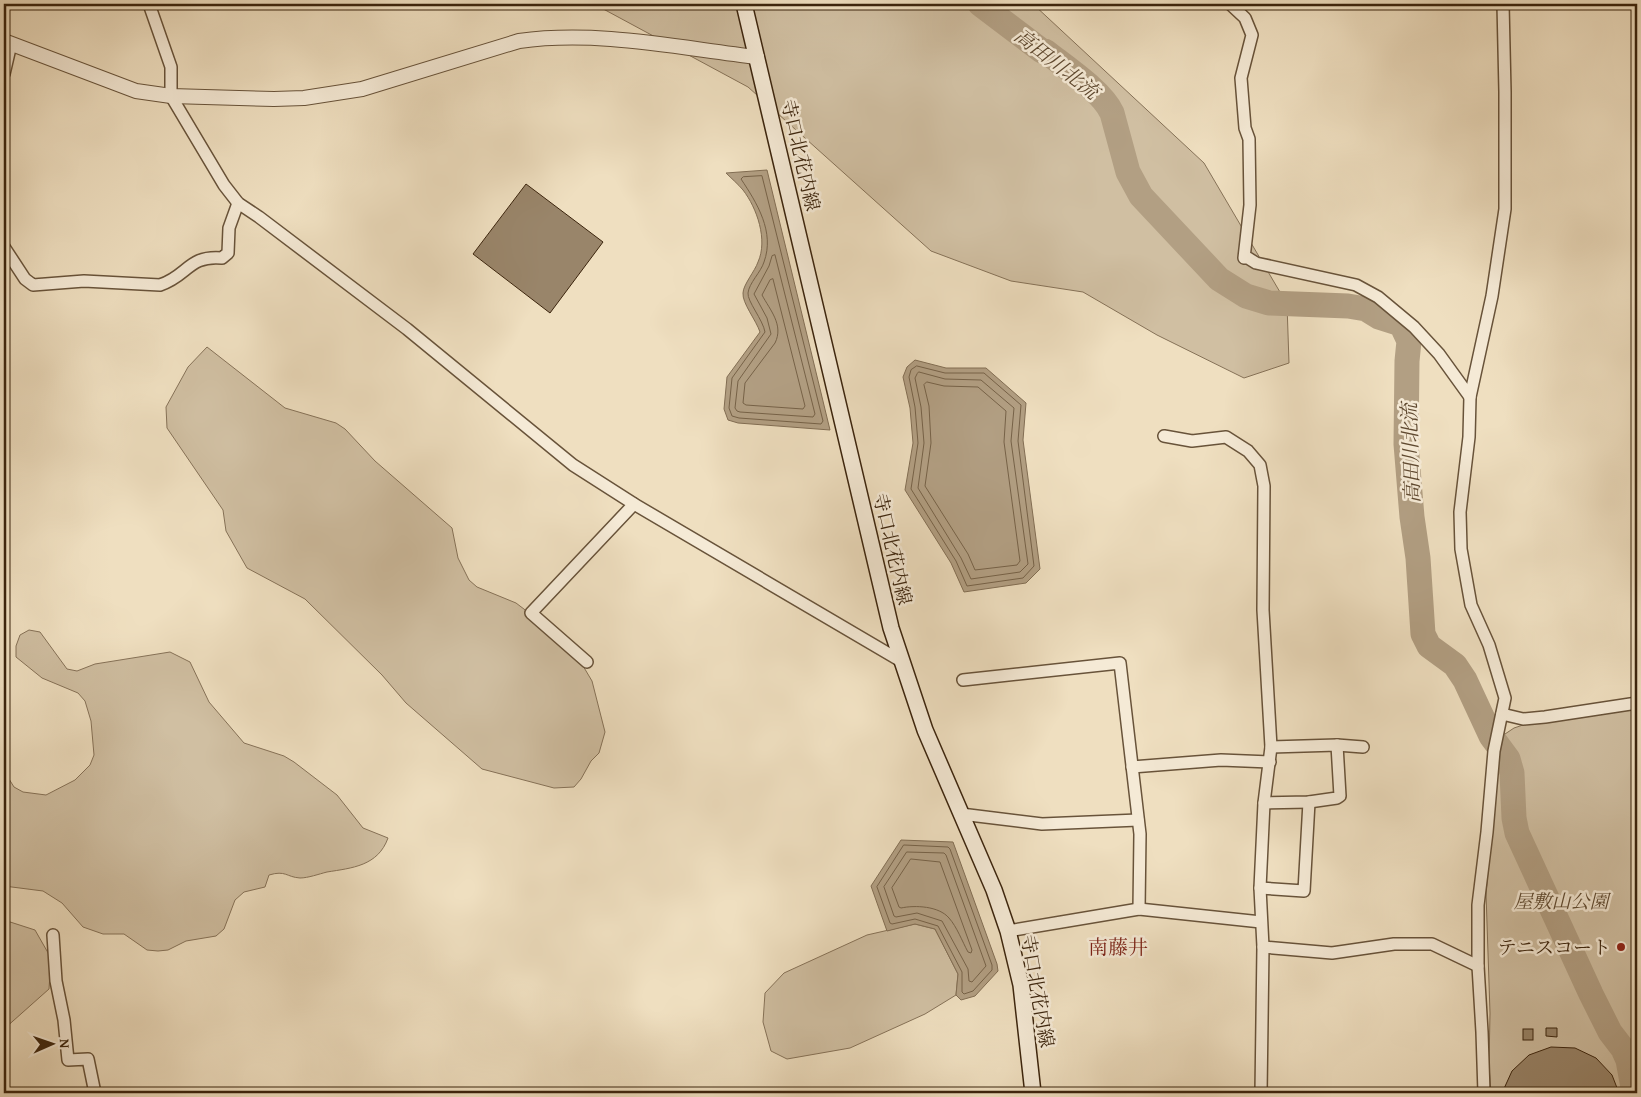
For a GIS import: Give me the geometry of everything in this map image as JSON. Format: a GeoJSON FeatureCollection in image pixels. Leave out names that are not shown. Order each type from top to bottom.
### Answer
{"type":"FeatureCollection","features":[{"type":"Feature","properties":{"kind":"main road","name":"寺口北花内線"},"geometry":{"type":"LineString","coordinates":[[744,4],[882,589],[901,661],[924,730],[994,890],[1008,931],[1021,985],[1032,1093]]}},
{"type":"Feature","properties":{"kind":"street"},"geometry":{"type":"LineString","coordinates":[[149,4],[171,67],[171,96],[224,185],[238,203],[407,329],[573,465],[634,504],[901,661]]}},
{"type":"Feature","properties":{"kind":"street"},"geometry":{"type":"LineString","coordinates":[[1230,4],[1245,18],[1252,35],[1241,78],[1245,128],[1250,148],[1250,205],[1244,258],[1248,258],[1256,263],[1356,285],[1378,297],[1414,327],[1439,354],[1470,397]]}},
{"type":"Feature","properties":{"kind":"street"},"geometry":{"type":"LineString","coordinates":[[1484,1093],[1478,966],[1478,905],[1494,751],[1505,698],[1489,645],[1471,605],[1461,548],[1460,512],[1469,437],[1470,397],[1492,296],[1505,209],[1503,4]]}},
{"type":"Feature","properties":{"kind":"street"},"geometry":{"type":"LineString","coordinates":[[4,74],[7,42],[136,92],[171,96],[274,99],[304,98],[362,89],[519,42],[538,39],[586,38],[623,41],[757,58]]}},
{"type":"Feature","properties":{"kind":"street"},"geometry":{"type":"LineString","coordinates":[[4,247],[25,279],[32,285],[84,281],[160,285],[171,282],[195,261],[209,257],[222,258],[228,253],[230,228],[238,203]]}},
{"type":"Feature","properties":{"kind":"street"},"geometry":{"type":"LineString","coordinates":[[1164,436],[1192,441],[1226,437],[1248,451],[1260,465],[1264,486],[1263,610],[1271,747],[1264,803],[1260,888],[1263,947],[1261,1093]]}},
{"type":"Feature","properties":{"kind":"street"},"geometry":{"type":"LineString","coordinates":[[587,662],[531,614],[634,504]]}},
{"type":"Feature","properties":{"kind":"street"},"geometry":{"type":"LineString","coordinates":[[963,680],[1120,663],[1140,834],[1139,909]]}},
{"type":"Feature","properties":{"kind":"street"},"geometry":{"type":"LineString","coordinates":[[1502,714],[1523,719],[1637,703]]}},
{"type":"Feature","properties":{"kind":"street"},"geometry":{"type":"LineString","coordinates":[[1271,747],[1337,745],[1363,747]]}},
{"type":"Feature","properties":{"kind":"street"},"geometry":{"type":"LineString","coordinates":[[1264,803],[1309,802],[1340,796],[1337,745]]}},
{"type":"Feature","properties":{"kind":"street"},"geometry":{"type":"LineString","coordinates":[[1132,767],[1220,760],[1270,762]]}},
{"type":"Feature","properties":{"kind":"street"},"geometry":{"type":"LineString","coordinates":[[1260,888],[1304,891],[1309,802]]}},
{"type":"Feature","properties":{"kind":"street"},"geometry":{"type":"LineString","coordinates":[[961,814],[1042,824],[1138,820]]}},
{"type":"Feature","properties":{"kind":"street"},"geometry":{"type":"LineString","coordinates":[[1008,931],[1139,909],[1261,922]]}},
{"type":"Feature","properties":{"kind":"street"},"geometry":{"type":"LineString","coordinates":[[53,935],[56,981],[64,1020],[68,1060],[88,1059],[95,1093]]}},
{"type":"Feature","properties":{"kind":"street"},"geometry":{"type":"LineString","coordinates":[[1263,947],[1332,953],[1394,944],[1432,944],[1478,966]]}},
{"type":"Feature","properties":{"kind":"green space"},"geometry":{"type":"Polygon","coordinates":[[[594,4],[1033,4],[1204,163],[1287,304],[1289,363],[1244,378],[1157,335],[1083,292],[1011,281],[931,251],[748,87],[594,4]]]}},
{"type":"Feature","properties":{"kind":"green space"},"geometry":{"type":"Polygon","coordinates":[[[207,347],[285,408],[336,423],[345,429],[375,461],[452,528],[458,558],[469,580],[477,587],[516,603],[570,644],[592,681],[605,732],[599,753],[591,761],[574,787],[554,788],[482,769],[406,703],[382,675],[305,599],[247,568],[226,531],[223,510],[167,428],[166,407],[188,367],[207,347]]]}},
{"type":"Feature","properties":{"kind":"green space"},"geometry":{"type":"Polygon","coordinates":[[[29,630],[40,632],[67,669],[77,671],[95,664],[170,652],[190,662],[209,702],[244,743],[284,756],[294,762],[337,795],[363,828],[388,838],[384,847],[371,860],[355,867],[303,878],[283,873],[269,875],[265,887],[244,892],[235,900],[224,929],[216,936],[186,941],[168,950],[147,950],[124,934],[103,934],[83,927],[62,903],[43,891],[4,886],[4,771],[14,787],[23,792],[46,795],[75,780],[90,765],[94,755],[91,721],[85,701],[78,693],[42,678],[16,657],[16,646],[20,635],[29,630]]]}},
{"type":"Feature","properties":{"kind":"green space","name":"屋敷山公園"},"geometry":{"type":"Polygon","coordinates":[[[1637,708],[1637,1093],[1491,1093],[1486,893],[1495,796],[1498,732],[1505,734],[1514,728],[1526,724],[1637,708]]]}},
{"type":"Feature","properties":{"kind":"green space"},"geometry":{"type":"Polygon","coordinates":[[[4,920],[35,930],[51,958],[49,989],[4,1029],[4,920]]]}},
{"type":"Feature","properties":{"kind":"green space"},"geometry":{"type":"Polygon","coordinates":[[[915,924],[935,929],[958,974],[956,995],[925,1014],[850,1048],[787,1059],[771,1051],[763,1022],[765,993],[784,973],[867,935],[915,924]]]}},
{"type":"Feature","properties":{"kind":"water"},"geometry":{"type":"Polygon","coordinates":[[[767,170],[830,430],[738,423],[728,420],[724,409],[727,377],[760,332],[745,302],[743,293],[758,262],[762,244],[757,215],[753,206],[743,190],[726,173],[767,170]]]}},
{"type":"Feature","properties":{"kind":"water"},"geometry":{"type":"Polygon","coordinates":[[[915,360],[946,368],[986,368],[1026,403],[1023,440],[1040,569],[1026,583],[964,592],[951,563],[905,490],[913,443],[910,408],[903,377],[907,367],[915,360]]]}},
{"type":"Feature","properties":{"kind":"water"},"geometry":{"type":"Polygon","coordinates":[[[901,840],[953,842],[998,971],[975,996],[961,1000],[956,995],[958,974],[935,929],[915,924],[887,931],[871,886],[901,840]]]}},
{"type":"Feature","properties":{"kind":"building"},"geometry":{"type":"Polygon","coordinates":[[[526,184],[603,242],[550,313],[473,254],[526,184]]]}},
{"type":"Feature","properties":{"kind":"building"},"geometry":{"type":"Polygon","coordinates":[[[1546,1028],[1557,1028],[1557,1037],[1546,1036],[1546,1028]]]}},
{"type":"Feature","properties":{"kind":"building"},"geometry":{"type":"Polygon","coordinates":[[[1523,1029],[1533,1029],[1533,1040],[1523,1040],[1523,1029]]]}},
{"type":"Feature","properties":{"kind":"building"},"geometry":{"type":"Polygon","coordinates":[[[1551,1047],[1575,1048],[1596,1058],[1612,1075],[1619,1093],[1502,1093],[1512,1071],[1529,1055],[1551,1047]]]}},
{"type":"Feature","properties":{"kind":"waterway"},"geometry":{"type":"LineString","coordinates":[[921,4],[980,4]]}},
{"type":"Feature","properties":{"kind":"waterway","name":"高田川北流"},"geometry":{"type":"LineString","coordinates":[[980,4],[1072,71],[1100,96],[1112,113],[1128,172],[1141,196],[1219,279],[1246,296],[1269,303],[1348,306],[1366,309],[1379,317],[1401,324],[1409,341],[1406,444],[1412,517],[1418,558],[1423,634],[1429,646],[1455,665],[1465,680],[1491,736],[1508,759],[1512,773],[1514,818],[1517,833],[1591,994],[1610,1032],[1623,1049],[1628,1060],[1634,1093]]}},
{"type":"Feature","properties":{"kind":"place","name":"テニスコート"},"geometry":{"type":"Point","coordinates":[1621,947]}},
{"type":"Feature","properties":{"kind":"district","name":"南藤井"},"geometry":{"type":"Point","coordinates":[1118,946]}}]}
